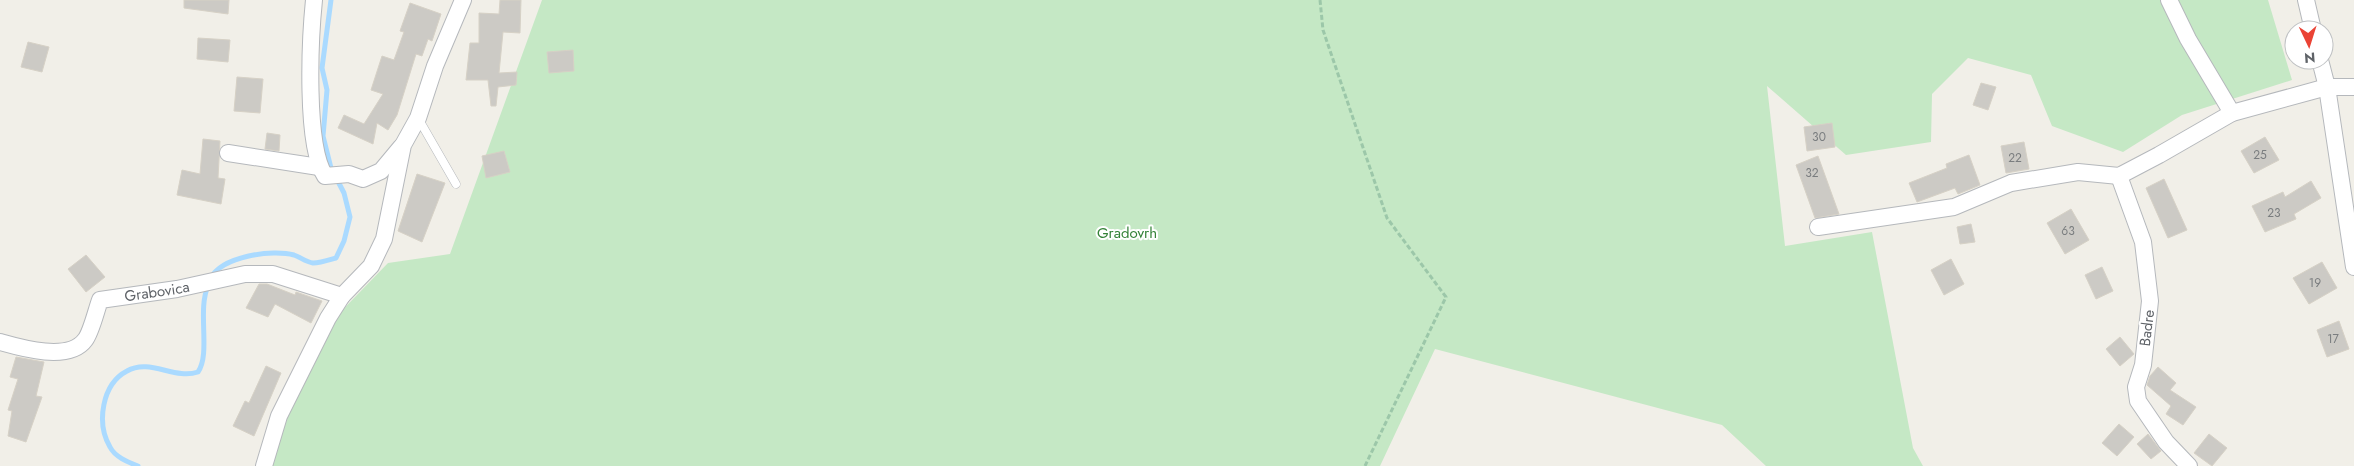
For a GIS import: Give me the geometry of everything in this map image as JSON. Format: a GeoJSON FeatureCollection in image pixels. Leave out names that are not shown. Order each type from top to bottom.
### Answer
{"type":"FeatureCollection","features":[{"type":"Feature","properties":{"kind":"street"},"geometry":{"type":"LineString","coordinates":[[314,0],[311,111],[322,171]]}},
{"type":"Feature","properties":{"kind":"street"},"geometry":{"type":"LineString","coordinates":[[2169,0],[2188,39],[2232,113]]}},
{"type":"Feature","properties":{"kind":"street"},"geometry":{"type":"LineString","coordinates":[[2306,0],[2311,20]]}},
{"type":"Feature","properties":{"kind":"street"},"geometry":{"type":"LineString","coordinates":[[228,153],[322,171],[349,174],[362,179],[381,172],[403,145],[418,118],[458,1]]}},
{"type":"Feature","properties":{"kind":"street"},"geometry":{"type":"LineString","coordinates":[[2323,70],[2327,87],[2354,267]]}},
{"type":"Feature","properties":{"kind":"street"},"geometry":{"type":"LineString","coordinates":[[1818,227],[1954,207],[2011,183],[2078,172],[2119,176],[2160,155],[2232,113],[2327,87],[2354,87]]}},
{"type":"Feature","properties":{"kind":"street"},"geometry":{"type":"LineString","coordinates":[[264,466],[278,416],[328,318],[342,296],[371,266],[384,240],[403,145]]}},
{"type":"Feature","properties":{"kind":"street","name":"Badre"},"geometry":{"type":"LineString","coordinates":[[2119,176],[2143,242],[2150,301],[2143,365],[2136,387],[2138,401],[2166,442],[2189,466]]}},
{"type":"Feature","properties":{"kind":"street","name":"Grabovica"},"geometry":{"type":"LineString","coordinates":[[0,342],[33,350],[67,351],[85,341],[100,300],[197,285],[245,274],[273,274],[342,296]]}},
{"type":"Feature","properties":{"kind":"lane"},"geometry":{"type":"LineString","coordinates":[[418,118],[456,184]]}},
{"type":"Feature","properties":{"kind":"path"},"geometry":{"type":"LineString","coordinates":[[1320,0],[1323,30],[1387,218],[1446,298],[1365,466]]}},
{"type":"Feature","properties":{"kind":"green space","name":"Gradovrh"},"geometry":{"type":"Polygon","coordinates":[[[542,0],[2268,0],[2284,53],[2284,70],[2289,70],[2292,80],[2182,115],[2123,152],[2052,126],[2031,75],[1968,58],[1932,94],[1931,142],[1846,155],[1767,86],[1785,246],[1872,232],[1913,448],[1923,466],[1766,466],[1722,425],[1435,349],[1380,466],[269,466],[267,460],[326,327],[388,263],[450,254],[542,0]]]}},
{"type":"Feature","properties":{"kind":"building"},"geometry":{"type":"Polygon","coordinates":[[[184,0],[229,0],[228,14],[184,8],[184,0]]]}},
{"type":"Feature","properties":{"kind":"building"},"geometry":{"type":"Polygon","coordinates":[[[500,0],[521,0],[520,33],[503,32],[499,73],[517,72],[516,85],[498,87],[496,106],[491,106],[488,80],[466,80],[470,43],[479,43],[479,13],[499,14],[500,0]]]}},
{"type":"Feature","properties":{"kind":"building"},"geometry":{"type":"Polygon","coordinates":[[[410,3],[441,14],[432,41],[428,39],[422,56],[416,54],[397,115],[388,130],[377,123],[373,144],[338,128],[344,115],[364,124],[383,94],[371,90],[382,56],[394,60],[404,32],[400,31],[410,3]]]}},
{"type":"Feature","properties":{"kind":"building"},"geometry":{"type":"Polygon","coordinates":[[[198,38],[230,40],[228,62],[197,59],[198,38]]]}},
{"type":"Feature","properties":{"kind":"building"},"geometry":{"type":"Polygon","coordinates":[[[28,42],[49,47],[42,72],[21,67],[28,42]]]}},
{"type":"Feature","properties":{"kind":"building"},"geometry":{"type":"Polygon","coordinates":[[[573,50],[574,71],[549,73],[547,52],[573,50]]]}},
{"type":"Feature","properties":{"kind":"building"},"geometry":{"type":"Polygon","coordinates":[[[237,77],[263,79],[260,113],[234,111],[237,77]]]}},
{"type":"Feature","properties":{"kind":"building"},"geometry":{"type":"Polygon","coordinates":[[[1981,83],[1996,87],[1988,110],[1973,105],[1981,83]]]}},
{"type":"Feature","properties":{"kind":"building"},"geometry":{"type":"Polygon","coordinates":[[[1832,123],[1835,147],[1807,151],[1804,127],[1832,123]]]}},
{"type":"Feature","properties":{"kind":"building"},"geometry":{"type":"Polygon","coordinates":[[[267,133],[280,135],[279,151],[265,149],[267,133]]]}},
{"type":"Feature","properties":{"kind":"building"},"geometry":{"type":"Polygon","coordinates":[[[2265,137],[2279,160],[2254,173],[2241,151],[2265,137]]]}},
{"type":"Feature","properties":{"kind":"building"},"geometry":{"type":"Polygon","coordinates":[[[203,139],[220,141],[218,178],[225,179],[221,204],[177,195],[182,170],[200,174],[203,139]]]}},
{"type":"Feature","properties":{"kind":"building"},"geometry":{"type":"Polygon","coordinates":[[[2024,142],[2029,169],[2006,173],[2001,146],[2024,142]]]}},
{"type":"Feature","properties":{"kind":"building"},"geometry":{"type":"Polygon","coordinates":[[[504,151],[510,172],[486,178],[482,156],[504,151]]]}},
{"type":"Feature","properties":{"kind":"building"},"geometry":{"type":"Polygon","coordinates":[[[1969,155],[1980,185],[1958,194],[1955,188],[1917,202],[1909,183],[1947,168],[1946,164],[1969,155]]]}},
{"type":"Feature","properties":{"kind":"building"},"geometry":{"type":"Polygon","coordinates":[[[1818,156],[1839,214],[1815,218],[1796,165],[1818,156]]]}},
{"type":"Feature","properties":{"kind":"building"},"geometry":{"type":"Polygon","coordinates":[[[417,174],[445,183],[422,242],[398,231],[417,174]]]}},
{"type":"Feature","properties":{"kind":"building"},"geometry":{"type":"Polygon","coordinates":[[[2164,179],[2187,230],[2168,238],[2146,188],[2164,179]]]}},
{"type":"Feature","properties":{"kind":"building"},"geometry":{"type":"Polygon","coordinates":[[[2311,181],[2321,198],[2294,214],[2296,219],[2265,232],[2252,206],[2283,192],[2285,197],[2311,181]]]}},
{"type":"Feature","properties":{"kind":"building"},"geometry":{"type":"Polygon","coordinates":[[[2071,209],[2089,240],[2065,254],[2047,223],[2071,209]]]}},
{"type":"Feature","properties":{"kind":"building"},"geometry":{"type":"Polygon","coordinates":[[[1971,224],[1975,242],[1960,244],[1957,227],[1971,224]]]}},
{"type":"Feature","properties":{"kind":"building"},"geometry":{"type":"Polygon","coordinates":[[[86,255],[105,277],[86,292],[68,269],[86,255]]]}},
{"type":"Feature","properties":{"kind":"building"},"geometry":{"type":"Polygon","coordinates":[[[1951,259],[1964,284],[1944,295],[1931,270],[1951,259]]]}},
{"type":"Feature","properties":{"kind":"building"},"geometry":{"type":"Polygon","coordinates":[[[2322,262],[2337,288],[2309,304],[2293,278],[2322,262]]]}},
{"type":"Feature","properties":{"kind":"building"},"geometry":{"type":"Polygon","coordinates":[[[2102,267],[2113,291],[2096,299],[2085,275],[2102,267]]]}},
{"type":"Feature","properties":{"kind":"building"},"geometry":{"type":"Polygon","coordinates":[[[259,284],[267,284],[295,295],[296,292],[322,301],[311,323],[275,304],[268,317],[246,308],[259,284]]]}},
{"type":"Feature","properties":{"kind":"building"},"geometry":{"type":"Polygon","coordinates":[[[2339,321],[2349,349],[2327,357],[2317,330],[2339,321]]]}},
{"type":"Feature","properties":{"kind":"building"},"geometry":{"type":"Polygon","coordinates":[[[2120,337],[2134,354],[2120,366],[2106,349],[2120,337]]]}},
{"type":"Feature","properties":{"kind":"building"},"geometry":{"type":"Polygon","coordinates":[[[16,357],[44,362],[36,396],[42,397],[26,442],[8,436],[12,411],[8,410],[18,379],[10,377],[16,357]]]}},
{"type":"Feature","properties":{"kind":"building"},"geometry":{"type":"Polygon","coordinates":[[[266,366],[281,373],[254,436],[233,426],[245,401],[249,403],[266,366]]]}},
{"type":"Feature","properties":{"kind":"building"},"geometry":{"type":"Polygon","coordinates":[[[2158,367],[2176,383],[2170,390],[2196,407],[2183,425],[2166,414],[2171,406],[2147,385],[2150,376],[2158,367]]]}},
{"type":"Feature","properties":{"kind":"building"},"geometry":{"type":"Polygon","coordinates":[[[2119,424],[2134,437],[2117,456],[2102,443],[2119,424]]]}},
{"type":"Feature","properties":{"kind":"building"},"geometry":{"type":"Polygon","coordinates":[[[2148,434],[2161,451],[2151,459],[2137,444],[2148,434]]]}},
{"type":"Feature","properties":{"kind":"building"},"geometry":{"type":"Polygon","coordinates":[[[2209,434],[2227,448],[2212,466],[2194,453],[2209,434]]]}},
{"type":"Feature","properties":{"kind":"waterway"},"geometry":{"type":"LineString","coordinates":[[211,278],[217,270],[226,264],[237,259],[261,254],[285,253],[313,263],[336,258],[344,241],[350,217],[344,193],[331,168],[323,136],[327,90],[322,68],[331,0]]}},
{"type":"Feature","properties":{"kind":"waterway"},"geometry":{"type":"LineString","coordinates":[[138,466],[122,459],[110,447],[103,427],[104,405],[107,394],[119,377],[127,371],[136,368],[153,368],[189,374],[198,372],[204,354],[204,307],[208,286]]}}]}
